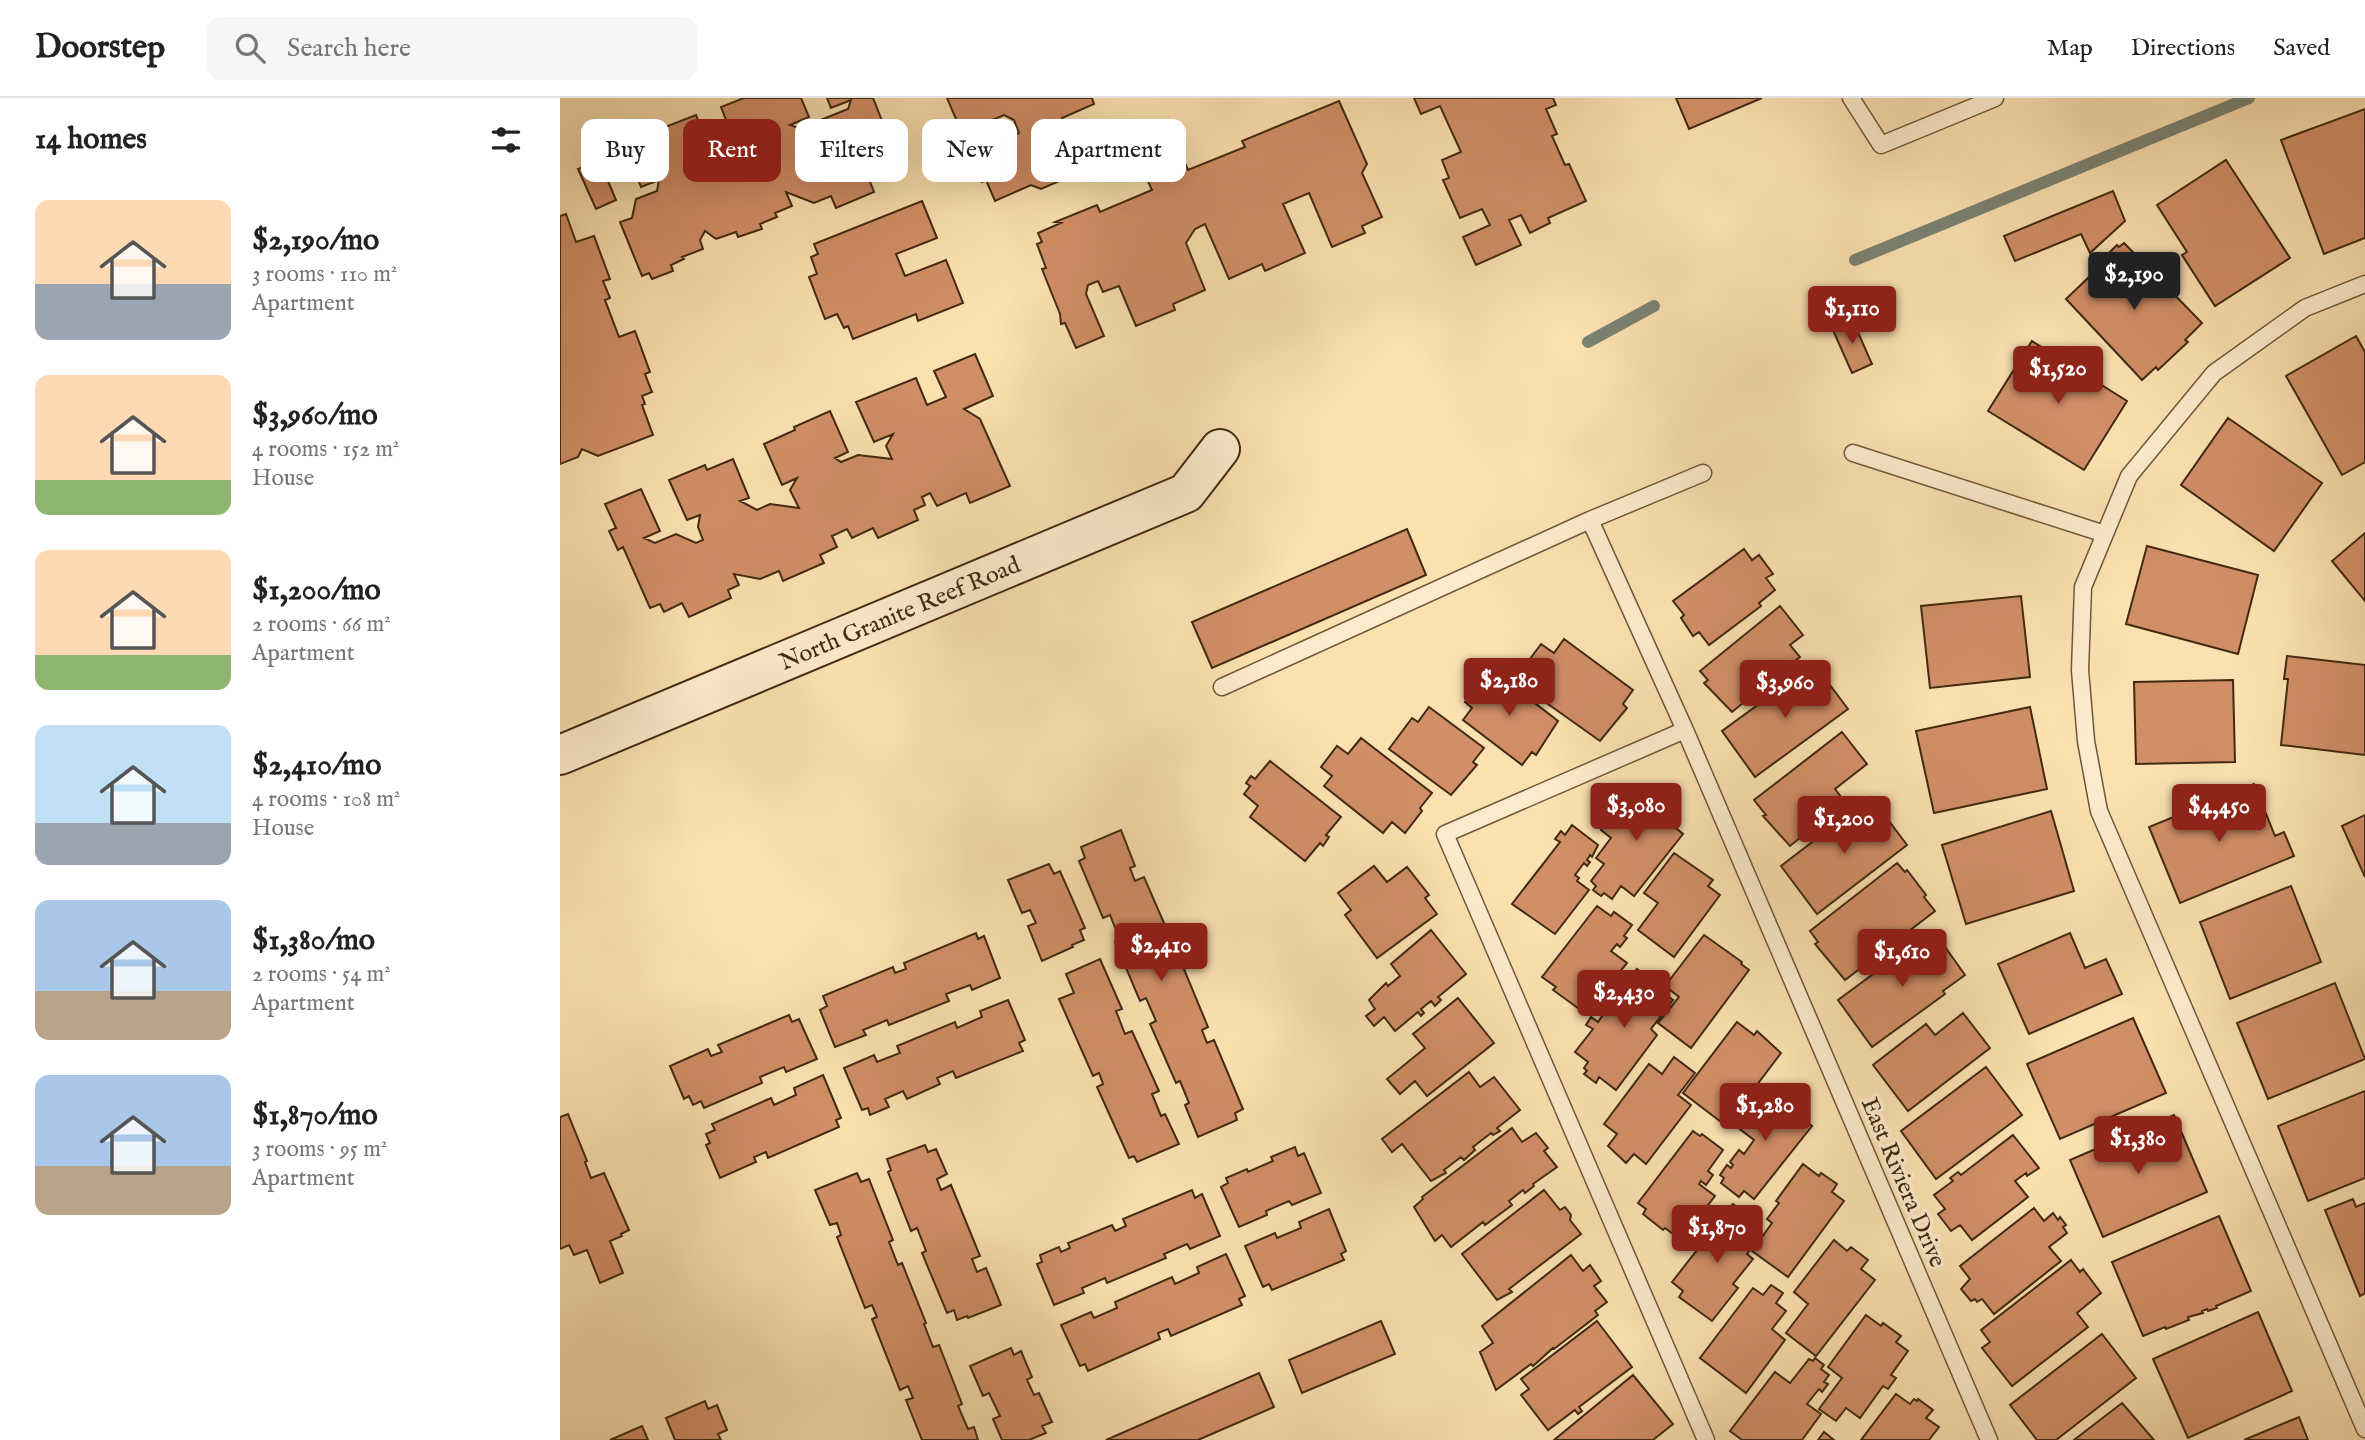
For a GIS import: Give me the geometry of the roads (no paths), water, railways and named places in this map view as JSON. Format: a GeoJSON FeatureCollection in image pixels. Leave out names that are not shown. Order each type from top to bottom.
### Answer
{"type":"FeatureCollection","features":[{"type":"Feature","properties":{"kind":"street","name":"North Granite Reef Road"},"geometry":{"type":"LineString","coordinates":[[560,755],[1186,494],[1220,449]]}},
{"type":"Feature","properties":{"kind":"lane"},"geometry":{"type":"LineString","coordinates":[[1851,98],[1881,145],[1995,98]]}},
{"type":"Feature","properties":{"kind":"lane"},"geometry":{"type":"LineString","coordinates":[[2365,284],[2305,308],[2214,373],[2129,476],[2082,587],[2080,670],[2086,741],[2099,811],[2365,1429]]}},
{"type":"Feature","properties":{"kind":"lane"},"geometry":{"type":"LineString","coordinates":[[1853,453],[2105,534]]}},
{"type":"Feature","properties":{"kind":"lane"},"geometry":{"type":"LineString","coordinates":[[1222,687],[1590,520],[1703,473]]}},
{"type":"Feature","properties":{"kind":"lane","name":"East Riviera Drive"},"geometry":{"type":"LineString","coordinates":[[1590,520],[1685,730],[1989,1440]]}},
{"type":"Feature","properties":{"kind":"lane"},"geometry":{"type":"LineString","coordinates":[[1685,730],[1446,834],[1706,1440]]}},
{"type":"Feature","properties":{"kind":"waterway"},"geometry":{"type":"LineString","coordinates":[[1855,260],[2249,98]]}},
{"type":"Feature","properties":{"kind":"waterway"},"geometry":{"type":"LineString","coordinates":[[1588,342],[1654,306]]}}]}
